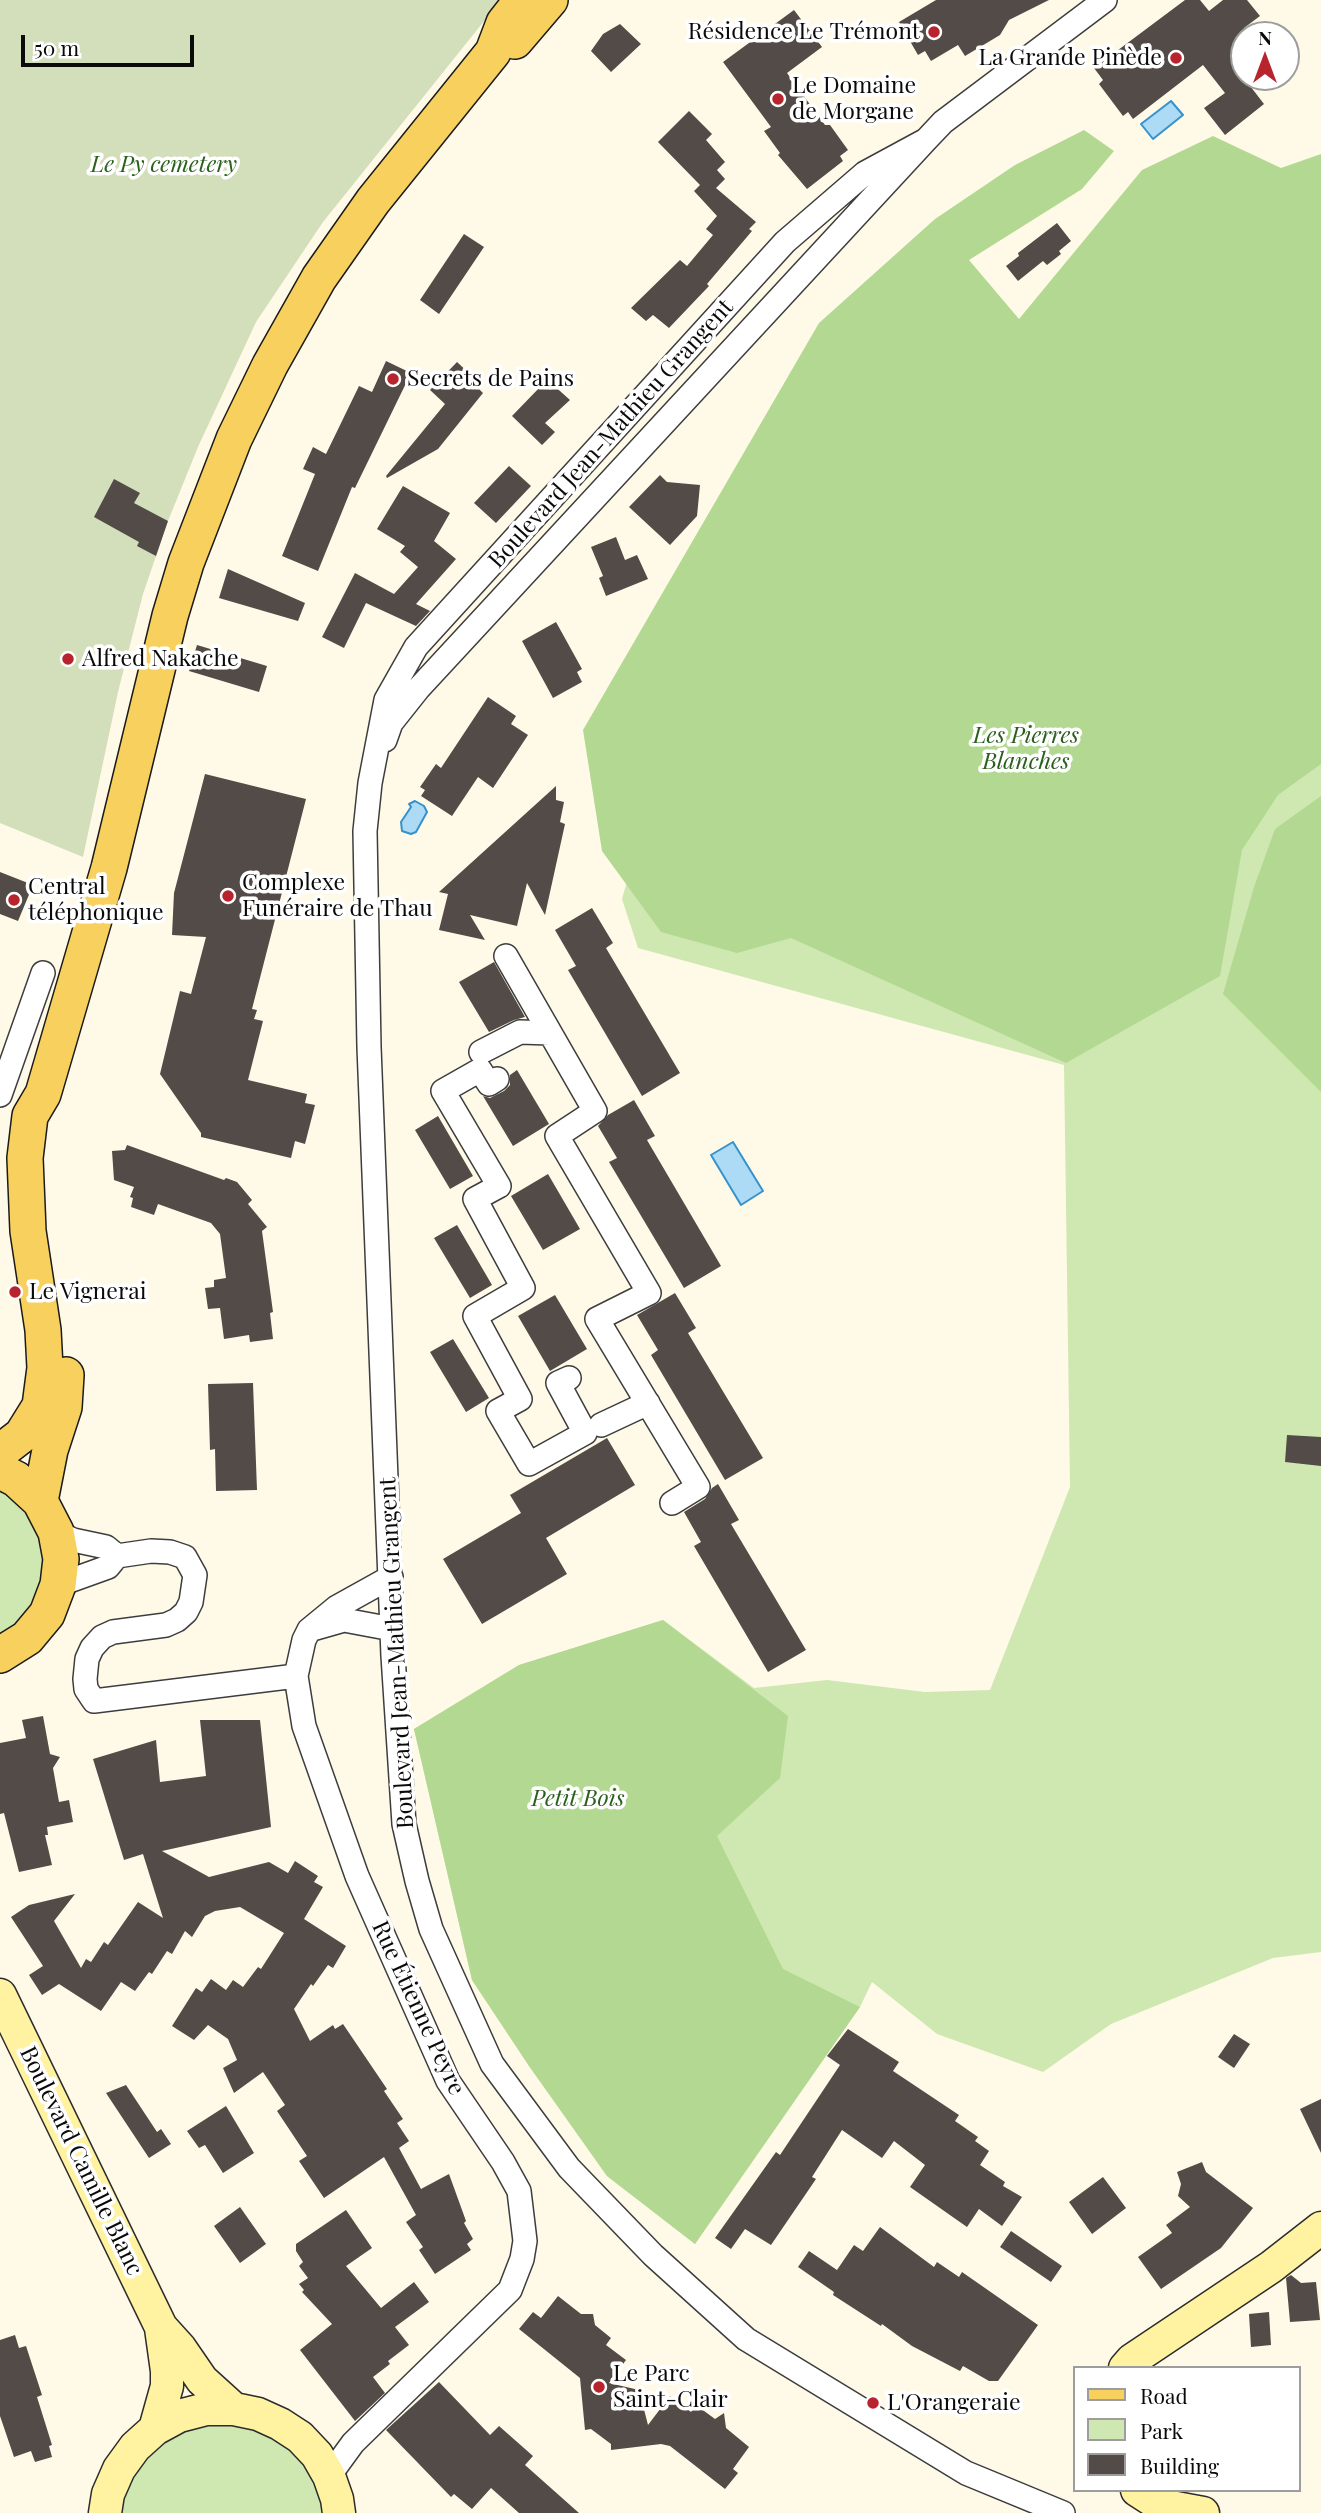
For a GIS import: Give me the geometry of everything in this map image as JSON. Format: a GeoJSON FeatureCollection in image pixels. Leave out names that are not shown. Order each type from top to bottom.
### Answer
{"type":"FeatureCollection","features":[{"type":"Feature","properties":{"kind":"main road"},"geometry":{"type":"LineString","coordinates":[[0,1452],[22,1435],[40,1406],[45,1368],[43,1330],[28,1231],[25,1157],[30,1116],[43,1094],[109,868],[170,616],[186,563],[234,439],[270,365],[319,278],[373,201],[493,52],[504,23],[522,0]]}},
{"type":"Feature","properties":{"kind":"main road"},"geometry":{"type":"LineString","coordinates":[[493,52],[517,40],[550,0]]}},
{"type":"Feature","properties":{"kind":"main road"},"geometry":{"type":"LineString","coordinates":[[40,1501],[50,1450],[64,1407],[66,1364],[46,1156],[50,1117],[43,1094]]}},
{"type":"Feature","properties":{"kind":"main road"},"geometry":{"type":"LineString","coordinates":[[0,1471],[16,1479],[40,1501],[57,1532],[61,1559],[58,1586],[47,1614],[27,1638],[0,1654]]}},
{"type":"Feature","properties":{"kind":"main road","name":"Boulevard Camille Blanc"},"geometry":{"type":"LineString","coordinates":[[0,1995],[161,2327],[180,2348],[202,2380],[234,2409]]}},
{"type":"Feature","properties":{"kind":"main road"},"geometry":{"type":"LineString","coordinates":[[1127,2366],[1271,2267],[1321,2228]]}},
{"type":"Feature","properties":{"kind":"main road","name":"Boulevard Camille Blanc"},"geometry":{"type":"LineString","coordinates":[[155,2429],[167,2386],[161,2327]]}},
{"type":"Feature","properties":{"kind":"main road"},"geometry":{"type":"LineString","coordinates":[[105,2513],[108,2494],[119,2469],[135,2447],[155,2429],[179,2416],[206,2409],[234,2409],[258,2414],[300,2437],[317,2455],[329,2476],[339,2513]]}},
{"type":"Feature","properties":{"kind":"main road"},"geometry":{"type":"LineString","coordinates":[[1140,2492],[1160,2505],[1203,2513]]}},
{"type":"Feature","properties":{"kind":"street","name":"Boulevard Jean-Mathieu Grangent"},"geometry":{"type":"LineString","coordinates":[[370,783],[391,723],[418,688],[943,122],[1105,0]]}},
{"type":"Feature","properties":{"kind":"street","name":"Boulevard Jean-Mathieu Grangent"},"geometry":{"type":"LineString","coordinates":[[926,141],[865,173],[785,242],[416,648],[386,700],[370,783],[365,831],[369,1047],[392,1629],[404,1824],[431,1929],[492,2064],[569,2168],[653,2255],[746,2339],[966,2473],[1063,2513]]}},
{"type":"Feature","properties":{"kind":"street"},"geometry":{"type":"LineString","coordinates":[[506,956],[595,1111],[557,1136],[649,1293],[597,1319],[698,1487],[672,1503]]}},
{"type":"Feature","properties":{"kind":"street"},"geometry":{"type":"LineString","coordinates":[[0,1095],[43,972]]}},
{"type":"Feature","properties":{"kind":"street"},"geometry":{"type":"LineString","coordinates":[[481,1052],[520,1032],[550,1033]]}},
{"type":"Feature","properties":{"kind":"street"},"geometry":{"type":"LineString","coordinates":[[497,1079],[489,1084],[480,1070],[443,1091],[499,1186],[475,1199],[523,1288],[475,1316],[520,1399],[498,1411],[529,1464],[585,1433],[558,1383],[569,1378]]}},
{"type":"Feature","properties":{"kind":"street"},"geometry":{"type":"LineString","coordinates":[[600,1425],[648,1403]]}},
{"type":"Feature","properties":{"kind":"street"},"geometry":{"type":"LineString","coordinates":[[57,1532],[73,1540],[106,1548],[117,1556]]}},
{"type":"Feature","properties":{"kind":"street"},"geometry":{"type":"LineString","coordinates":[[58,1586],[108,1567],[117,1556],[151,1551],[170,1552],[185,1558],[195,1575],[191,1602],[186,1612],[166,1625],[122,1629],[102,1637],[87,1659],[85,1672],[86,1689],[94,1701],[296,1676]]}},
{"type":"Feature","properties":{"kind":"street"},"geometry":{"type":"LineString","coordinates":[[309,1630],[337,1607],[391,1577]]}},
{"type":"Feature","properties":{"kind":"street"},"geometry":{"type":"LineString","coordinates":[[309,1630],[344,1620],[392,1629]]}},
{"type":"Feature","properties":{"kind":"street","name":"Rue Étienne Peyre"},"geometry":{"type":"LineString","coordinates":[[309,1630],[296,1676],[304,1726],[357,1876],[448,2081],[503,2162],[519,2191],[525,2241],[522,2259],[510,2290],[353,2443],[329,2476]]}},
{"type":"Feature","properties":{"kind":"green space","name":"Le Py cemetery"},"geometry":{"type":"Polygon","coordinates":[[[0,0],[501,0],[323,222],[256,322],[198,447],[168,521],[143,594],[118,692],[83,857],[0,823],[0,0]]]}},
{"type":"Feature","properties":{"kind":"green space"},"geometry":{"type":"Polygon","coordinates":[[[1084,130],[1114,151],[1082,189],[969,260],[1019,319],[1142,170],[1213,136],[1281,168],[1321,154],[1321,764],[1278,795],[1242,850],[1220,976],[1066,1063],[791,938],[737,953],[661,932],[602,851],[583,730],[819,323],[935,219],[1015,165],[1084,130]]]}},
{"type":"Feature","properties":{"kind":"green space","name":"Les Pierres Blanches"},"geometry":{"type":"Polygon","coordinates":[[[1321,210],[1321,1952],[1273,1958],[1111,2024],[1043,2072],[937,2034],[872,1982],[860,2007],[695,2244],[607,2176],[472,1980],[414,1729],[519,1665],[663,1620],[754,1688],[827,1680],[925,1692],[990,1690],[1070,1487],[1064,1065],[638,948],[622,899],[662,760],[1047,374],[1321,210]]]}},
{"type":"Feature","properties":{"kind":"green space"},"geometry":{"type":"Polygon","coordinates":[[[1321,796],[1321,1092],[1223,994],[1254,887],[1275,829],[1321,796]]]}},
{"type":"Feature","properties":{"kind":"green space"},"geometry":{"type":"Polygon","coordinates":[[[0,1488],[26,1508],[41,1532],[46,1560],[43,1588],[30,1613],[0,1638],[0,1488]]]}},
{"type":"Feature","properties":{"kind":"green space","name":"Petit Bois"},"geometry":{"type":"Polygon","coordinates":[[[663,1620],[788,1716],[780,1778],[717,1836],[783,1969],[860,2007],[695,2244],[607,2176],[472,1980],[414,1729],[519,1665],[663,1620]]]}},
{"type":"Feature","properties":{"kind":"green space"},"geometry":{"type":"Polygon","coordinates":[[[232,2421],[267,2430],[297,2451],[318,2481],[327,2513],[120,2513],[121,2499],[137,2465],[162,2440],[195,2424],[232,2421]]]}},
{"type":"Feature","properties":{"kind":"water"},"geometry":{"type":"Polygon","coordinates":[[[1171,101],[1183,115],[1153,139],[1141,124],[1171,101]]]}},
{"type":"Feature","properties":{"kind":"water"},"geometry":{"type":"Polygon","coordinates":[[[415,801],[424,806],[427,812],[416,832],[411,834],[402,831],[401,822],[411,807],[409,804],[415,801]]]}},
{"type":"Feature","properties":{"kind":"water"},"geometry":{"type":"Polygon","coordinates":[[[733,1142],[763,1191],[741,1205],[711,1155],[733,1142]]]}},
{"type":"Feature","properties":{"kind":"building","name":"Résidence Le Trémont"},"geometry":{"type":"Polygon","coordinates":[[[936,0],[1049,0],[1009,20],[1000,35],[965,56],[958,45],[931,61],[925,51],[918,55],[899,22],[936,0]]]}},
{"type":"Feature","properties":{"kind":"building","name":"La Grande Pinède"},"geometry":{"type":"Polygon","coordinates":[[[1185,0],[1200,0],[1209,11],[1223,0],[1247,0],[1260,16],[1253,21],[1230,21],[1230,91],[1254,91],[1264,104],[1225,135],[1204,108],[1225,93],[1203,65],[1133,119],[1128,112],[1123,116],[1099,84],[1103,80],[1094,68],[1185,0]]]}},
{"type":"Feature","properties":{"kind":"building","name":"Le Domaine de Morgane"},"geometry":{"type":"Polygon","coordinates":[[[794,10],[822,47],[787,73],[825,125],[830,125],[848,150],[840,156],[843,161],[807,189],[778,155],[780,153],[764,131],[771,127],[723,62],[794,10]]]}},
{"type":"Feature","properties":{"kind":"building"},"geometry":{"type":"Polygon","coordinates":[[[620,24],[641,44],[611,72],[591,51],[603,34],[620,24]]]}},
{"type":"Feature","properties":{"kind":"building"},"geometry":{"type":"Polygon","coordinates":[[[689,111],[712,134],[706,140],[725,162],[717,170],[725,179],[716,188],[756,222],[749,229],[752,231],[707,284],[709,286],[669,328],[653,315],[646,321],[631,308],[680,260],[687,266],[713,235],[706,229],[717,216],[694,191],[700,185],[658,142],[689,111]]]}},
{"type":"Feature","properties":{"kind":"building"},"geometry":{"type":"Polygon","coordinates":[[[1057,223],[1071,241],[1059,251],[1061,254],[1047,265],[1043,261],[1018,281],[1006,266],[1019,256],[1018,253],[1057,223]]]}},
{"type":"Feature","properties":{"kind":"building"},"geometry":{"type":"Polygon","coordinates":[[[464,234],[484,247],[439,314],[420,300],[464,234]]]}},
{"type":"Feature","properties":{"kind":"building"},"geometry":{"type":"Polygon","coordinates":[[[386,361],[411,373],[355,488],[352,487],[318,571],[282,556],[315,474],[303,469],[313,447],[326,454],[359,386],[372,392],[386,361]]]}},
{"type":"Feature","properties":{"kind":"building"},"geometry":{"type":"Polygon","coordinates":[[[457,362],[471,375],[468,378],[483,393],[438,449],[387,478],[445,404],[430,390],[457,362]]]}},
{"type":"Feature","properties":{"kind":"building"},"geometry":{"type":"Polygon","coordinates":[[[551,383],[570,400],[545,423],[555,432],[542,445],[512,416],[541,386],[545,389],[551,383]]]}},
{"type":"Feature","properties":{"kind":"building"},"geometry":{"type":"Polygon","coordinates":[[[509,466],[531,486],[496,523],[474,503],[509,466]]]}},
{"type":"Feature","properties":{"kind":"building"},"geometry":{"type":"Polygon","coordinates":[[[660,475],[667,482],[700,485],[697,516],[670,545],[629,507],[660,475]]]}},
{"type":"Feature","properties":{"kind":"building"},"geometry":{"type":"Polygon","coordinates":[[[114,479],[140,493],[134,503],[168,521],[156,556],[137,546],[139,542],[94,517],[114,479]]]}},
{"type":"Feature","properties":{"kind":"building"},"geometry":{"type":"Polygon","coordinates":[[[403,486],[450,513],[434,541],[456,559],[416,604],[430,611],[416,626],[366,603],[344,648],[322,637],[355,573],[394,594],[418,567],[400,552],[405,546],[377,529],[403,486]]]}},
{"type":"Feature","properties":{"kind":"building"},"geometry":{"type":"Polygon","coordinates":[[[616,537],[625,560],[637,555],[648,579],[606,596],[599,578],[603,576],[591,547],[616,537]]]}},
{"type":"Feature","properties":{"kind":"building"},"geometry":{"type":"Polygon","coordinates":[[[228,569],[305,603],[298,621],[219,598],[228,569]]]}},
{"type":"Feature","properties":{"kind":"building"},"geometry":{"type":"Polygon","coordinates":[[[556,622],[582,669],[577,672],[582,682],[553,698],[522,641],[556,622]]]}},
{"type":"Feature","properties":{"kind":"building"},"geometry":{"type":"Polygon","coordinates":[[[197,645],[267,666],[259,692],[189,671],[197,645]]]}},
{"type":"Feature","properties":{"kind":"building"},"geometry":{"type":"Polygon","coordinates":[[[488,697],[516,716],[511,724],[528,735],[493,788],[478,777],[452,816],[421,796],[425,790],[420,787],[436,764],[441,768],[488,697]]]}},
{"type":"Feature","properties":{"kind":"building"},"geometry":{"type":"Polygon","coordinates":[[[205,774],[306,799],[252,1009],[257,1010],[254,1019],[263,1021],[248,1080],[307,1094],[305,1103],[315,1105],[305,1144],[295,1141],[291,1158],[201,1137],[201,1133],[160,1074],[180,991],[191,994],[206,937],[172,935],[174,893],[205,774]]]}},
{"type":"Feature","properties":{"kind":"building"},"geometry":{"type":"Polygon","coordinates":[[[556,786],[556,800],[564,802],[560,822],[565,824],[545,915],[527,883],[517,926],[470,915],[485,940],[439,930],[448,894],[439,892],[556,786]]]}},
{"type":"Feature","properties":{"kind":"building","name":"Central téléphonique"},"geometry":{"type":"Polygon","coordinates":[[[0,872],[33,885],[18,921],[0,914],[0,872]]]}},
{"type":"Feature","properties":{"kind":"building"},"geometry":{"type":"Polygon","coordinates":[[[592,908],[613,943],[606,948],[680,1073],[642,1096],[568,970],[576,966],[555,930],[592,908]]]}},
{"type":"Feature","properties":{"kind":"building"},"geometry":{"type":"Polygon","coordinates":[[[494,962],[525,1017],[489,1032],[459,982],[494,962]]]}},
{"type":"Feature","properties":{"kind":"building"},"geometry":{"type":"Polygon","coordinates":[[[517,1070],[549,1124],[513,1146],[483,1096],[490,1098],[504,1091],[510,1085],[510,1075],[517,1070]]]}},
{"type":"Feature","properties":{"kind":"building"},"geometry":{"type":"Polygon","coordinates":[[[634,1100],[655,1136],[647,1140],[721,1266],[684,1288],[609,1162],[617,1158],[598,1126],[608,1115],[634,1100]]]}},
{"type":"Feature","properties":{"kind":"building"},"geometry":{"type":"Polygon","coordinates":[[[438,1116],[473,1176],[450,1189],[415,1130],[438,1116]]]}},
{"type":"Feature","properties":{"kind":"building"},"geometry":{"type":"Polygon","coordinates":[[[127,1145],[224,1180],[226,1178],[237,1182],[252,1200],[248,1204],[267,1227],[262,1231],[273,1312],[270,1313],[273,1339],[250,1342],[249,1335],[224,1339],[220,1308],[208,1309],[205,1288],[214,1287],[214,1280],[226,1278],[220,1234],[211,1223],[158,1204],[154,1215],[131,1207],[133,1198],[130,1197],[134,1187],[114,1180],[112,1151],[125,1150],[127,1145]]]}},
{"type":"Feature","properties":{"kind":"building"},"geometry":{"type":"Polygon","coordinates":[[[548,1174],[580,1229],[543,1250],[511,1196],[548,1174]]]}},
{"type":"Feature","properties":{"kind":"building"},"geometry":{"type":"Polygon","coordinates":[[[457,1225],[492,1285],[470,1298],[434,1238],[457,1225]]]}},
{"type":"Feature","properties":{"kind":"building"},"geometry":{"type":"Polygon","coordinates":[[[675,1293],[696,1328],[688,1333],[763,1458],[725,1480],[651,1355],[658,1350],[637,1315],[675,1293]]]}},
{"type":"Feature","properties":{"kind":"building"},"geometry":{"type":"Polygon","coordinates":[[[555,1295],[587,1349],[550,1371],[518,1316],[555,1295]]]}},
{"type":"Feature","properties":{"kind":"building"},"geometry":{"type":"Polygon","coordinates":[[[453,1339],[489,1398],[466,1412],[430,1352],[453,1339]]]}},
{"type":"Feature","properties":{"kind":"building"},"geometry":{"type":"Polygon","coordinates":[[[253,1383],[257,1490],[216,1491],[215,1449],[210,1450],[208,1384],[253,1383]]]}},
{"type":"Feature","properties":{"kind":"building"},"geometry":{"type":"Polygon","coordinates":[[[1287,1435],[1321,1437],[1321,1466],[1285,1462],[1287,1435]]]}},
{"type":"Feature","properties":{"kind":"building"},"geometry":{"type":"Polygon","coordinates":[[[607,1438],[635,1485],[546,1538],[567,1574],[482,1624],[443,1559],[521,1513],[510,1495],[607,1438]]]}},
{"type":"Feature","properties":{"kind":"building"},"geometry":{"type":"Polygon","coordinates":[[[718,1484],[739,1520],[731,1524],[806,1650],[768,1672],[694,1546],[701,1542],[684,1512],[705,1499],[718,1484]]]}},
{"type":"Feature","properties":{"kind":"building"},"geometry":{"type":"Polygon","coordinates":[[[43,1716],[50,1754],[60,1757],[53,1768],[59,1802],[69,1800],[73,1822],[47,1827],[48,1835],[45,1835],[52,1865],[19,1872],[4,1813],[0,1814],[0,1743],[26,1738],[22,1720],[43,1716]]]}},
{"type":"Feature","properties":{"kind":"building"},"geometry":{"type":"Polygon","coordinates":[[[200,1720],[260,1720],[271,1827],[162,1851],[209,1877],[269,1862],[288,1873],[295,1861],[318,1876],[314,1882],[323,1887],[304,1919],[346,1946],[333,1968],[328,1965],[294,2009],[310,2041],[333,2025],[335,2029],[343,2024],[387,2089],[384,2091],[403,2119],[397,2123],[409,2141],[399,2148],[421,2189],[449,2174],[466,2221],[464,2223],[473,2239],[467,2244],[471,2250],[435,2274],[419,2250],[423,2247],[406,2222],[416,2215],[384,2157],[324,2198],[299,2161],[307,2156],[277,2111],[285,2105],[263,2072],[234,2093],[223,2068],[237,2060],[228,2039],[208,2025],[194,2040],[172,2026],[196,1988],[202,1992],[211,1979],[226,1990],[233,1980],[243,1987],[258,1967],[261,1969],[284,1933],[240,1907],[215,1911],[205,1916],[192,1937],[185,1931],[172,1954],[167,1951],[152,1974],[149,1972],[135,1991],[121,1982],[101,2011],[59,1984],[42,1995],[29,1975],[43,1966],[11,1917],[29,1905],[75,1894],[54,1921],[81,1968],[86,1959],[91,1962],[104,1942],[108,1945],[138,1902],[163,1918],[143,1854],[124,1860],[93,1759],[156,1740],[160,1782],[206,1776],[200,1720]]]}},
{"type":"Feature","properties":{"kind":"building"},"geometry":{"type":"Polygon","coordinates":[[[848,2029],[899,2062],[893,2071],[959,2115],[955,2121],[978,2137],[975,2141],[989,2151],[980,2165],[1005,2182],[1003,2186],[1022,2197],[1002,2226],[979,2209],[967,2227],[910,2187],[925,2165],[894,2141],[882,2158],[842,2130],[812,2177],[816,2179],[771,2245],[745,2229],[731,2249],[715,2238],[776,2152],[780,2155],[840,2065],[827,2056],[848,2029]]]}},
{"type":"Feature","properties":{"kind":"building"},"geometry":{"type":"Polygon","coordinates":[[[1234,2034],[1250,2044],[1234,2068],[1218,2057],[1234,2034]]]}},
{"type":"Feature","properties":{"kind":"building"},"geometry":{"type":"Polygon","coordinates":[[[126,2085],[157,2132],[161,2129],[171,2144],[149,2158],[106,2093],[126,2085]]]}},
{"type":"Feature","properties":{"kind":"building"},"geometry":{"type":"Polygon","coordinates":[[[1321,2099],[1321,2153],[1300,2109],[1321,2099]]]}},
{"type":"Feature","properties":{"kind":"building"},"geometry":{"type":"Polygon","coordinates":[[[226,2106],[254,2153],[223,2173],[205,2145],[199,2148],[187,2131],[226,2106]]]}},
{"type":"Feature","properties":{"kind":"building"},"geometry":{"type":"Polygon","coordinates":[[[1202,2162],[1206,2172],[1253,2208],[1221,2248],[1161,2289],[1138,2257],[1172,2233],[1166,2225],[1190,2207],[1178,2196],[1181,2184],[1177,2172],[1202,2162]]]}},
{"type":"Feature","properties":{"kind":"building"},"geometry":{"type":"Polygon","coordinates":[[[1103,2177],[1126,2208],[1092,2234],[1069,2202],[1103,2177]]]}},
{"type":"Feature","properties":{"kind":"building"},"geometry":{"type":"Polygon","coordinates":[[[240,2207],[266,2244],[240,2263],[214,2226],[240,2207]]]}},
{"type":"Feature","properties":{"kind":"building"},"geometry":{"type":"Polygon","coordinates":[[[346,2210],[372,2248],[346,2266],[381,2308],[414,2282],[429,2302],[395,2327],[409,2345],[373,2377],[385,2393],[355,2421],[300,2350],[332,2324],[302,2292],[304,2290],[299,2284],[308,2278],[299,2266],[303,2262],[296,2251],[296,2244],[346,2210]]]}},
{"type":"Feature","properties":{"kind":"building"},"geometry":{"type":"Polygon","coordinates":[[[880,2227],[934,2267],[937,2262],[959,2277],[962,2272],[1038,2325],[998,2381],[989,2381],[963,2366],[960,2371],[912,2346],[882,2324],[881,2326],[833,2295],[834,2292],[798,2267],[809,2251],[837,2270],[854,2245],[863,2251],[880,2227]]]}},
{"type":"Feature","properties":{"kind":"building"},"geometry":{"type":"Polygon","coordinates":[[[1011,2231],[1062,2266],[1051,2282],[1000,2247],[1011,2231]]]}},
{"type":"Feature","properties":{"kind":"building"},"geometry":{"type":"Polygon","coordinates":[[[1291,2275],[1301,2283],[1316,2282],[1320,2320],[1290,2322],[1286,2278],[1291,2275]]]}},
{"type":"Feature","properties":{"kind":"building","name":"Le Parc Saint-Clair"},"geometry":{"type":"Polygon","coordinates":[[[558,2296],[581,2314],[593,2314],[595,2325],[611,2338],[606,2345],[626,2360],[609,2383],[639,2390],[648,2425],[670,2396],[691,2412],[696,2405],[715,2419],[724,2413],[726,2428],[749,2447],[733,2469],[738,2473],[725,2489],[670,2446],[661,2444],[611,2450],[611,2444],[591,2429],[585,2430],[580,2378],[519,2329],[533,2312],[541,2318],[558,2296]]]}},
{"type":"Feature","properties":{"kind":"building"},"geometry":{"type":"Polygon","coordinates":[[[1269,2312],[1271,2345],[1251,2347],[1249,2314],[1269,2312]]]}},
{"type":"Feature","properties":{"kind":"building"},"geometry":{"type":"Polygon","coordinates":[[[15,2335],[19,2348],[26,2346],[42,2395],[37,2397],[52,2445],[49,2446],[52,2457],[35,2462],[31,2451],[14,2457],[0,2416],[0,2340],[15,2335]]]}},
{"type":"Feature","properties":{"kind":"building"},"geometry":{"type":"Polygon","coordinates":[[[439,2382],[490,2435],[499,2426],[533,2456],[525,2465],[579,2513],[519,2513],[491,2488],[472,2509],[454,2494],[451,2497],[386,2430],[439,2382]]]}},
{"type":"Feature","properties":{"kind":"place","name":"Résidence Le Trémont"},"geometry":{"type":"Point","coordinates":[934,32]}},
{"type":"Feature","properties":{"kind":"place","name":"La Grande Pinède"},"geometry":{"type":"Point","coordinates":[1176,58]}},
{"type":"Feature","properties":{"kind":"place","name":"Le Domaine de Morgane"},"geometry":{"type":"Point","coordinates":[778,99]}},
{"type":"Feature","properties":{"kind":"place","name":"Secrets de Pains"},"geometry":{"type":"Point","coordinates":[393,379]}},
{"type":"Feature","properties":{"kind":"place","name":"Alfred Nakache"},"geometry":{"type":"Point","coordinates":[68,659]}},
{"type":"Feature","properties":{"kind":"place","name":"Complexe Funéraire de Thau"},"geometry":{"type":"Point","coordinates":[228,896]}},
{"type":"Feature","properties":{"kind":"place","name":"Central téléphonique"},"geometry":{"type":"Point","coordinates":[14,900]}},
{"type":"Feature","properties":{"kind":"place","name":"Le Vignerai"},"geometry":{"type":"Point","coordinates":[15,1292]}},
{"type":"Feature","properties":{"kind":"place","name":"Le Parc Saint-Clair"},"geometry":{"type":"Point","coordinates":[599,2387]}},
{"type":"Feature","properties":{"kind":"place","name":"L'Orangeraie"},"geometry":{"type":"Point","coordinates":[873,2403]}}]}
